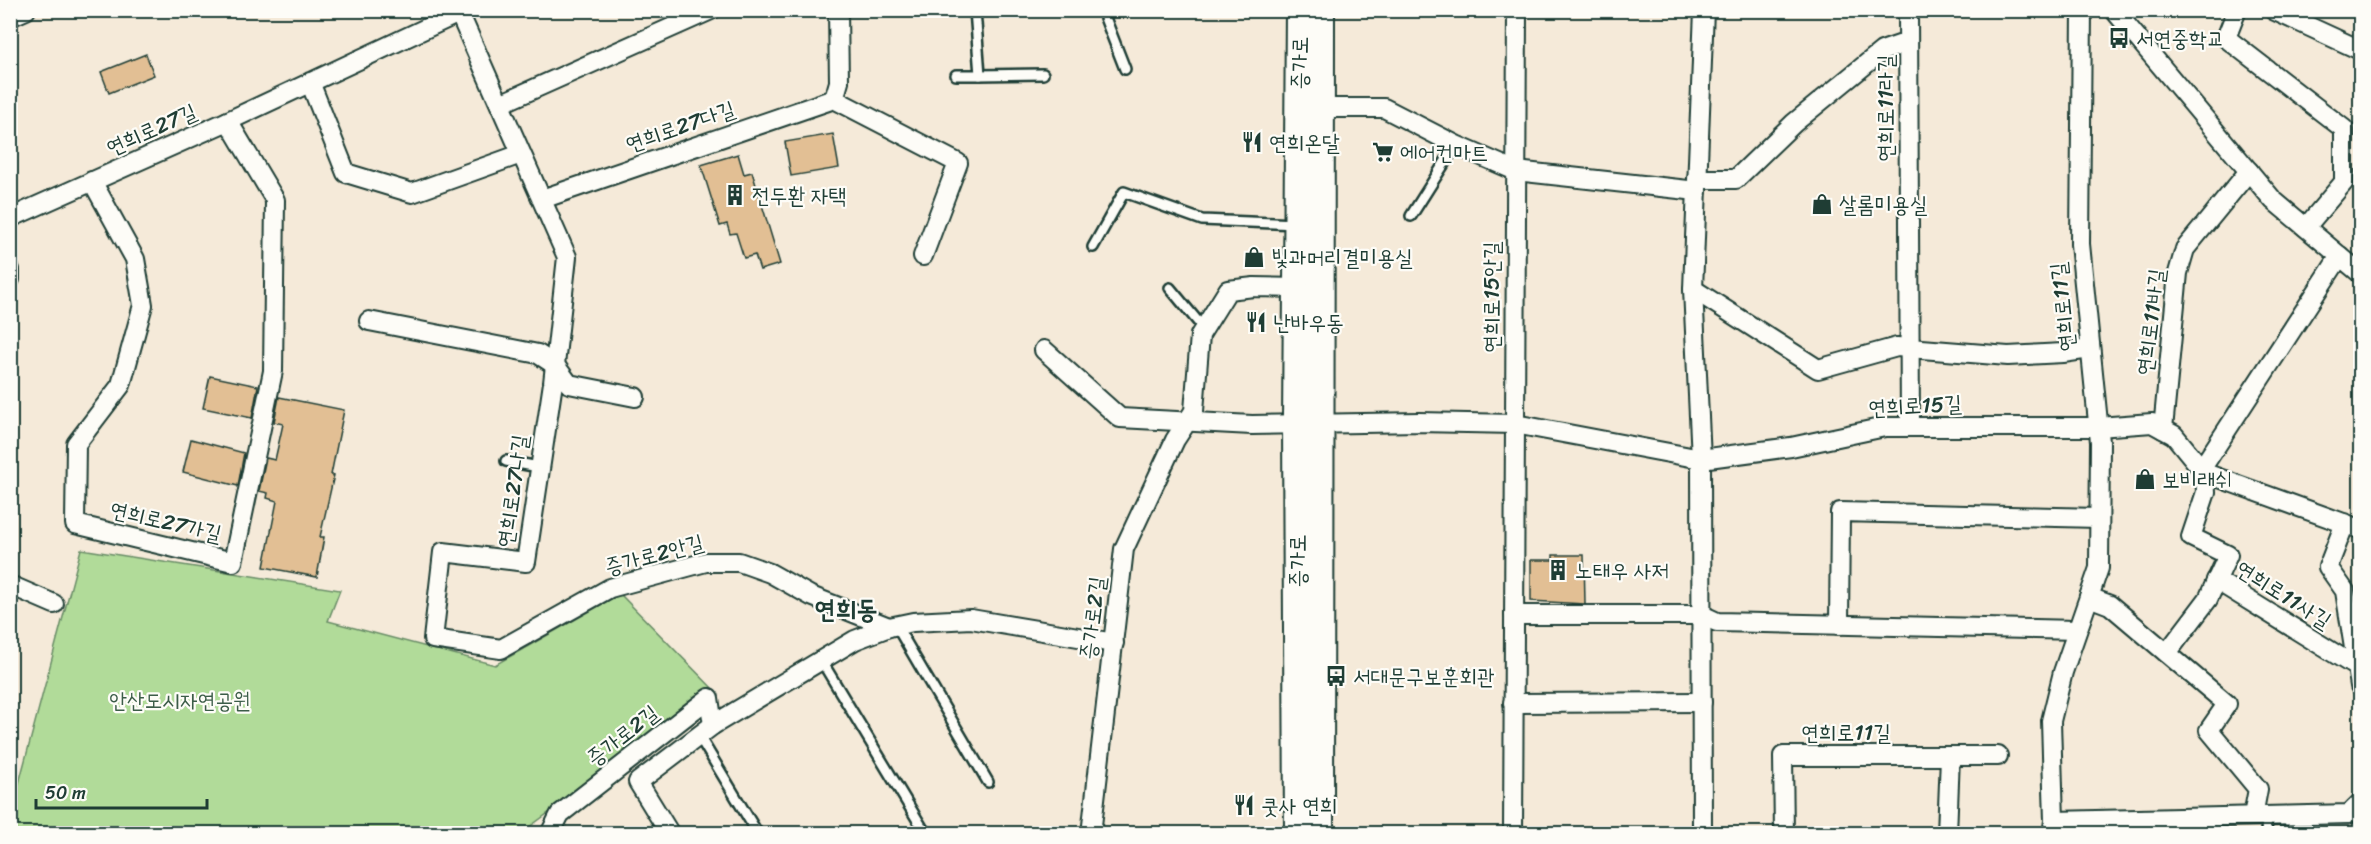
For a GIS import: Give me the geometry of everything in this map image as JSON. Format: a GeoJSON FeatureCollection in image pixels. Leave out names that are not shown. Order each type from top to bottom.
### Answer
{"type":"FeatureCollection","features":[{"type":"Feature","properties":{"kind":"main road","name":"증가로"},"geometry":{"type":"LineString","coordinates":[[1299,10],[1298,288],[1308,424],[1320,834]]}},
{"type":"Feature","properties":{"kind":"main road","name":"증가로"},"geometry":{"type":"LineString","coordinates":[[1298,834],[1308,424],[1322,108],[1321,10]]}},
{"type":"Feature","properties":{"kind":"street"},"geometry":{"type":"LineString","coordinates":[[10,17],[26,10]]}},
{"type":"Feature","properties":{"kind":"street"},"geometry":{"type":"LineString","coordinates":[[500,104],[711,10]]}},
{"type":"Feature","properties":{"kind":"street"},"geometry":{"type":"LineString","coordinates":[[838,10],[838,82],[834,99],[958,163],[923,256]]}},
{"type":"Feature","properties":{"kind":"street","name":"연희로15안길"},"geometry":{"type":"LineString","coordinates":[[1513,834],[1517,10]]}},
{"type":"Feature","properties":{"kind":"street"},"geometry":{"type":"LineString","coordinates":[[1702,834],[1701,459],[1693,289],[1704,10]]}},
{"type":"Feature","properties":{"kind":"street","name":"연희로11라길"},"geometry":{"type":"LineString","coordinates":[[1908,10],[1910,427]]}},
{"type":"Feature","properties":{"kind":"street","name":"연희로11길"},"geometry":{"type":"LineString","coordinates":[[2053,827],[2051,721],[2063,672],[2099,568],[2098,427],[2080,244],[2082,10]]}},
{"type":"Feature","properties":{"kind":"street"},"geometry":{"type":"LineString","coordinates":[[2114,10],[2273,200],[2361,273]]}},
{"type":"Feature","properties":{"kind":"street"},"geometry":{"type":"LineString","coordinates":[[2237,10],[2226,38],[2344,129],[2344,182],[2306,227]]}},
{"type":"Feature","properties":{"kind":"street"},"geometry":{"type":"LineString","coordinates":[[2272,10],[2361,50]]}},
{"type":"Feature","properties":{"kind":"street","name":"연희로27나길"},"geometry":{"type":"LineString","coordinates":[[433,639],[443,552],[526,562],[567,257],[461,11]]}},
{"type":"Feature","properties":{"kind":"street","name":"연희로27길"},"geometry":{"type":"LineString","coordinates":[[10,218],[228,122],[461,11]]}},
{"type":"Feature","properties":{"kind":"street"},"geometry":{"type":"LineString","coordinates":[[1516,171],[1697,185],[1736,179],[1794,123],[1882,51],[1908,42]]}},
{"type":"Feature","properties":{"kind":"street"},"geometry":{"type":"LineString","coordinates":[[310,82],[346,173],[412,193],[521,154]]}},
{"type":"Feature","properties":{"kind":"street","name":"연희로27다길"},"geometry":{"type":"LineString","coordinates":[[542,199],[834,99]]}},
{"type":"Feature","properties":{"kind":"street","name":"증가로"},"geometry":{"type":"LineString","coordinates":[[1322,108],[1383,108],[1456,145],[1516,171]]}},
{"type":"Feature","properties":{"kind":"street","name":"연희로27가길"},"geometry":{"type":"LineString","coordinates":[[92,181],[135,259],[143,305],[121,385],[76,444],[75,524],[233,562],[273,371],[275,200],[228,122]]}},
{"type":"Feature","properties":{"kind":"street","name":"연희로11바길"},"geometry":{"type":"LineString","coordinates":[[2163,429],[2178,273],[2185,249],[2249,171]]}},
{"type":"Feature","properties":{"kind":"street"},"geometry":{"type":"LineString","coordinates":[[2098,427],[2152,423],[2174,435],[2204,471],[2340,256]]}},
{"type":"Feature","properties":{"kind":"street"},"geometry":{"type":"LineString","coordinates":[[10,270],[13,276],[10,279]]}},
{"type":"Feature","properties":{"kind":"street"},"geometry":{"type":"LineString","coordinates":[[1188,423],[1194,411],[1200,335],[1228,290],[1254,287],[1298,288]]}},
{"type":"Feature","properties":{"kind":"street"},"geometry":{"type":"LineString","coordinates":[[1693,289],[1818,369],[1897,346],[2008,356],[2063,353],[2090,348]]}},
{"type":"Feature","properties":{"kind":"street"},"geometry":{"type":"LineString","coordinates":[[369,321],[538,354],[554,364],[569,384],[635,397]]}},
{"type":"Feature","properties":{"kind":"street"},"geometry":{"type":"LineString","coordinates":[[1044,350],[1120,418],[1188,423],[1515,424],[1701,459]]}},
{"type":"Feature","properties":{"kind":"street","name":"증가로2길"},"geometry":{"type":"LineString","coordinates":[[1091,834],[1124,549],[1175,440],[1188,423]]}},
{"type":"Feature","properties":{"kind":"street","name":"연희로15길"},"geometry":{"type":"LineString","coordinates":[[1701,459],[1791,447],[1885,427],[2098,427]]}},
{"type":"Feature","properties":{"kind":"street","name":"연희로11사길"},"geometry":{"type":"LineString","coordinates":[[2167,653],[2208,599],[2228,555],[2191,537],[2206,492],[2204,471],[2353,526],[2328,567],[2345,591],[2359,677]]}},
{"type":"Feature","properties":{"kind":"street"},"geometry":{"type":"LineString","coordinates":[[1839,625],[1840,512],[2100,518]]}},
{"type":"Feature","properties":{"kind":"street","name":"증가로2안길"},"geometry":{"type":"LineString","coordinates":[[433,639],[501,649],[610,588],[706,562],[739,562],[770,573],[811,596],[893,627]]}},
{"type":"Feature","properties":{"kind":"street","name":"연희로11사길"},"geometry":{"type":"LineString","coordinates":[[2216,580],[2359,677]]}},
{"type":"Feature","properties":{"kind":"street"},"geometry":{"type":"LineString","coordinates":[[10,585],[54,603]]}},
{"type":"Feature","properties":{"kind":"street"},"geometry":{"type":"LineString","coordinates":[[2089,597],[2110,606],[2227,704],[2209,730],[2258,789],[2262,822]]}},
{"type":"Feature","properties":{"kind":"street"},"geometry":{"type":"LineString","coordinates":[[1514,615],[1702,615],[1717,622],[2078,630]]}},
{"type":"Feature","properties":{"kind":"street"},"geometry":{"type":"LineString","coordinates":[[670,834],[638,782],[706,730],[855,640],[914,621],[971,619],[1114,643]]}},
{"type":"Feature","properties":{"kind":"street","name":"증가로2길"},"geometry":{"type":"LineString","coordinates":[[550,834],[560,814],[710,698],[706,730]]}},
{"type":"Feature","properties":{"kind":"street"},"geometry":{"type":"LineString","coordinates":[[1513,703],[1701,702]]}},
{"type":"Feature","properties":{"kind":"street","name":"연희로11길"},"geometry":{"type":"LineString","coordinates":[[1784,834],[1783,756],[1998,756]]}},
{"type":"Feature","properties":{"kind":"street"},"geometry":{"type":"LineString","coordinates":[[1947,834],[1950,756]]}},
{"type":"Feature","properties":{"kind":"street"},"geometry":{"type":"LineString","coordinates":[[2053,827],[2262,822],[2349,814],[2361,803]]}},
{"type":"Feature","properties":{"kind":"lane"},"geometry":{"type":"LineString","coordinates":[[975,10],[980,75]]}},
{"type":"Feature","properties":{"kind":"lane"},"geometry":{"type":"LineString","coordinates":[[1102,10],[1125,69]]}},
{"type":"Feature","properties":{"kind":"lane"},"geometry":{"type":"LineString","coordinates":[[956,75],[1043,74]]}},
{"type":"Feature","properties":{"kind":"lane"},"geometry":{"type":"LineString","coordinates":[[1411,216],[1456,145]]}},
{"type":"Feature","properties":{"kind":"lane"},"geometry":{"type":"LineString","coordinates":[[1093,247],[1124,192],[1202,220],[1297,224]]}},
{"type":"Feature","properties":{"kind":"lane"},"geometry":{"type":"LineString","coordinates":[[1170,288],[1204,330]]}},
{"type":"Feature","properties":{"kind":"lane"},"geometry":{"type":"LineString","coordinates":[[506,461],[539,467]]}},
{"type":"Feature","properties":{"kind":"lane"},"geometry":{"type":"LineString","coordinates":[[893,627],[988,782]]}},
{"type":"Feature","properties":{"kind":"lane"},"geometry":{"type":"LineString","coordinates":[[821,660],[926,834]]}},
{"type":"Feature","properties":{"kind":"lane"},"geometry":{"type":"LineString","coordinates":[[706,730],[759,834]]}},
{"type":"Feature","properties":{"kind":"green space","name":"안산도시자연공원"},"geometry":{"type":"Polygon","coordinates":[[[81,549],[340,590],[328,621],[495,665],[620,594],[715,691],[521,833],[11,834],[11,804],[14,802],[81,549]]]}},
{"type":"Feature","properties":{"kind":"building"},"geometry":{"type":"Polygon","coordinates":[[[146,54],[154,75],[109,93],[101,72],[146,54]]]}},
{"type":"Feature","properties":{"kind":"building"},"geometry":{"type":"Polygon","coordinates":[[[833,134],[839,168],[791,176],[785,142],[833,134]]]}},
{"type":"Feature","properties":{"kind":"building","name":"전두환 자택"},"geometry":{"type":"Polygon","coordinates":[[[738,154],[744,174],[752,172],[780,264],[760,270],[755,255],[744,258],[736,233],[730,234],[727,224],[720,226],[701,165],[738,154]]]}},
{"type":"Feature","properties":{"kind":"building"},"geometry":{"type":"Polygon","coordinates":[[[210,376],[258,386],[252,418],[203,408],[210,376]]]}},
{"type":"Feature","properties":{"kind":"building"},"geometry":{"type":"Polygon","coordinates":[[[279,397],[344,410],[331,475],[334,475],[320,537],[324,537],[317,577],[264,567],[277,501],[267,498],[268,493],[259,491],[266,458],[275,460],[283,424],[274,422],[279,397]]]}},
{"type":"Feature","properties":{"kind":"building"},"geometry":{"type":"Polygon","coordinates":[[[191,439],[244,453],[238,486],[183,472],[191,439]]]}},
{"type":"Feature","properties":{"kind":"building","name":"노태우 사저"},"geometry":{"type":"Polygon","coordinates":[[[1553,555],[1584,555],[1585,604],[1531,601],[1531,560],[1553,560],[1553,555]]]}},
{"type":"Feature","properties":{"kind":"place","name":"서연중학교"},"geometry":{"type":"Point","coordinates":[2119,38]}},
{"type":"Feature","properties":{"kind":"place","name":"연희온달"},"geometry":{"type":"Point","coordinates":[1252,142]}},
{"type":"Feature","properties":{"kind":"place","name":"에어컨마트"},"geometry":{"type":"Point","coordinates":[1383,152]}},
{"type":"Feature","properties":{"kind":"place","name":"전두환 자택"},"geometry":{"type":"Point","coordinates":[735,195]}},
{"type":"Feature","properties":{"kind":"place","name":"살롬미용실"},"geometry":{"type":"Point","coordinates":[1822,204]}},
{"type":"Feature","properties":{"kind":"place","name":"빛과머리결미용실"},"geometry":{"type":"Point","coordinates":[1254,257]}},
{"type":"Feature","properties":{"kind":"place","name":"난바우동"},"geometry":{"type":"Point","coordinates":[1256,322]}},
{"type":"Feature","properties":{"kind":"place","name":"보비래쉬"},"geometry":{"type":"Point","coordinates":[2145,479]}},
{"type":"Feature","properties":{"kind":"place","name":"노태우 사저"},"geometry":{"type":"Point","coordinates":[1558,570]}},
{"type":"Feature","properties":{"kind":"place","name":"서대문구보훈회관"},"geometry":{"type":"Point","coordinates":[1336,676]}},
{"type":"Feature","properties":{"kind":"place","name":"쿳사 연희"},"geometry":{"type":"Point","coordinates":[1244,805]}},
{"type":"Feature","properties":{"kind":"district","name":"연희동"},"geometry":{"type":"Point","coordinates":[846,609]}}]}
